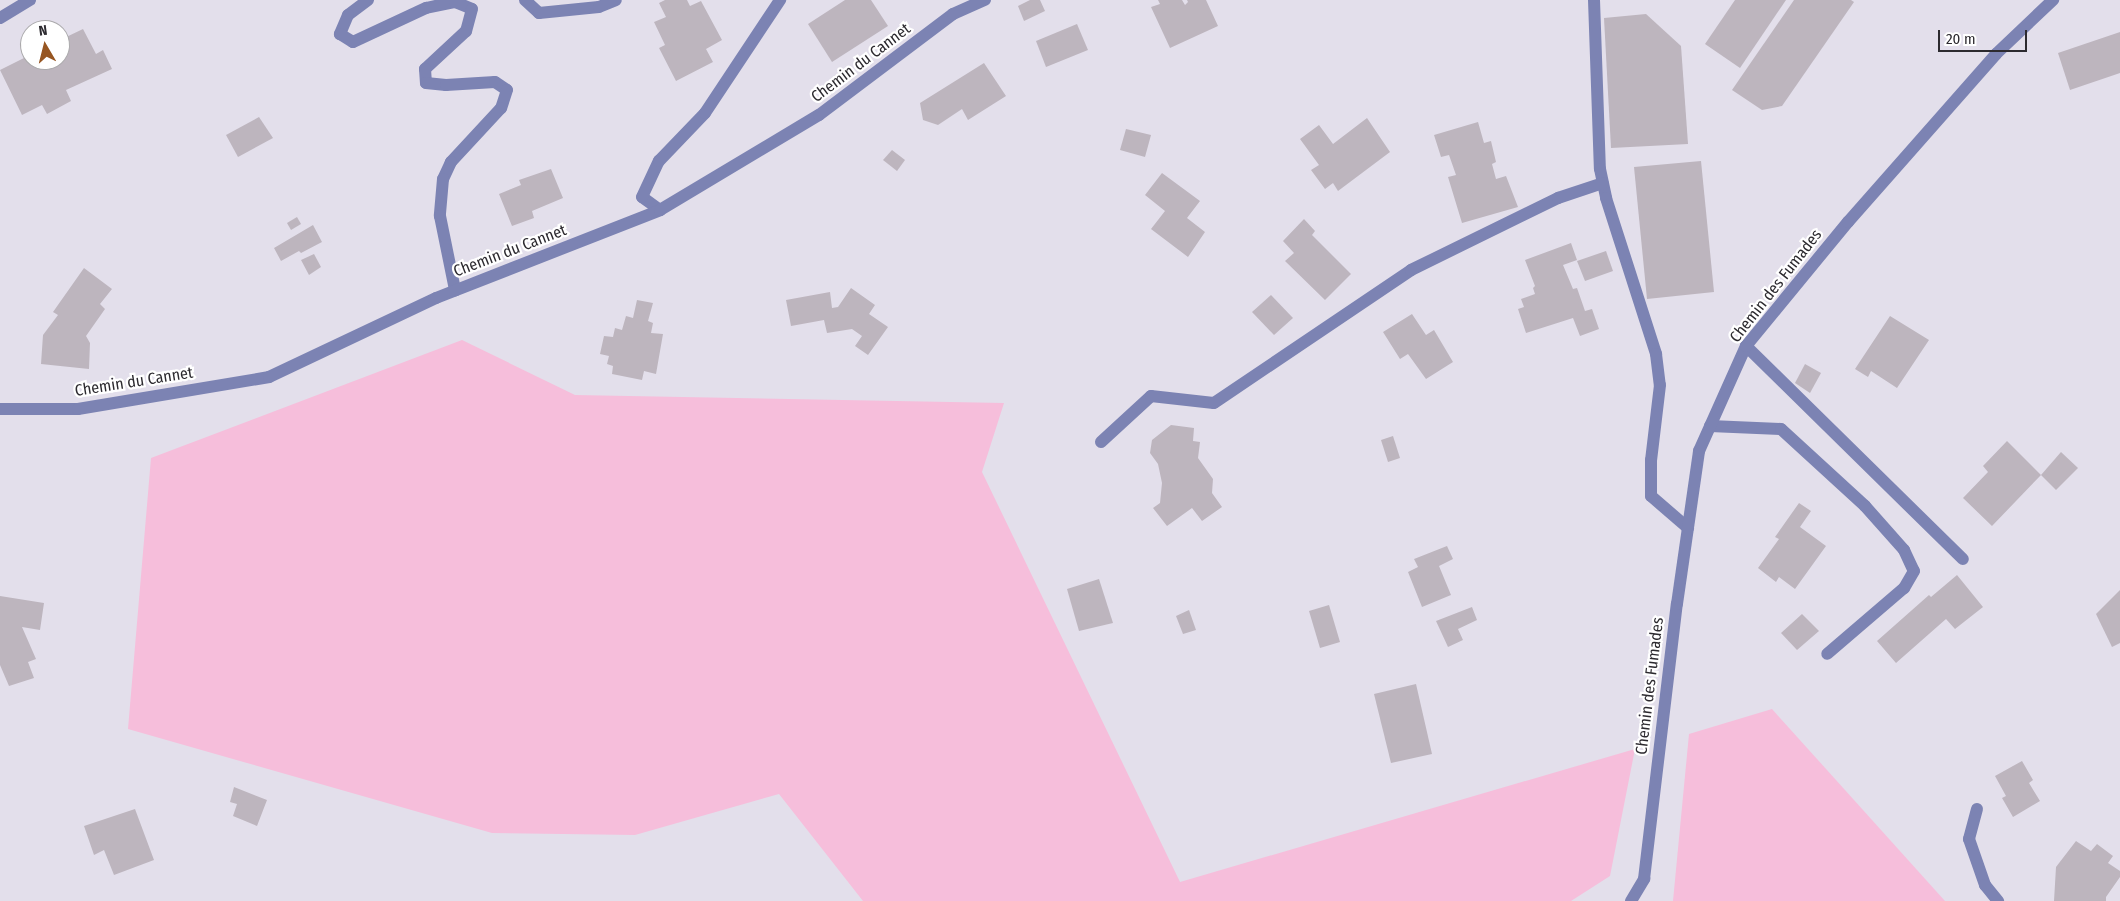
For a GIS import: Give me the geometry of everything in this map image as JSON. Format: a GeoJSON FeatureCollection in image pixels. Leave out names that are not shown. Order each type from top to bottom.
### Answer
{"type":"FeatureCollection","features":[{"type":"Feature","properties":{"kind":"street"},"geometry":{"type":"LineString","coordinates":[[0,18],[30,0]]}},
{"type":"Feature","properties":{"kind":"street"},"geometry":{"type":"LineString","coordinates":[[368,0],[348,15],[340,34],[353,42],[426,8],[455,2],[472,9],[466,32],[425,68],[426,83],[446,85],[495,82],[506,90],[501,108],[451,162],[443,179],[440,216],[456,290]]}},
{"type":"Feature","properties":{"kind":"street"},"geometry":{"type":"LineString","coordinates":[[525,0],[539,13],[599,7],[616,0]]}},
{"type":"Feature","properties":{"kind":"street"},"geometry":{"type":"LineString","coordinates":[[660,210],[642,197],[659,161],[705,113],[780,0]]}},
{"type":"Feature","properties":{"kind":"street","name":"Chemin du Cannet"},"geometry":{"type":"LineString","coordinates":[[0,408],[78,409],[269,377],[456,290],[660,210],[820,115],[953,14],[985,0]]}},
{"type":"Feature","properties":{"kind":"street"},"geometry":{"type":"LineString","coordinates":[[1594,0],[1600,169],[1656,354],[1660,385],[1651,460],[1651,496],[1688,528]]}},
{"type":"Feature","properties":{"kind":"street","name":"Chemin des Fumades"},"geometry":{"type":"LineString","coordinates":[[1632,901],[1644,880],[1699,451],[1746,346],[1899,163],[1996,54],[2053,0]]}},
{"type":"Feature","properties":{"kind":"street"},"geometry":{"type":"LineString","coordinates":[[1101,442],[1151,396],[1214,404],[1411,270],[1558,198],[1603,183]]}},
{"type":"Feature","properties":{"kind":"street"},"geometry":{"type":"LineString","coordinates":[[1746,346],[1963,559]]}},
{"type":"Feature","properties":{"kind":"street"},"geometry":{"type":"LineString","coordinates":[[1710,426],[1781,429],[1865,506],[1904,550],[1914,571],[1904,588],[1827,654]]}},
{"type":"Feature","properties":{"kind":"street"},"geometry":{"type":"LineString","coordinates":[[1977,809],[1969,839],[1985,885],[1998,901]]}},
{"type":"Feature","properties":{"kind":"shaded area"},"geometry":{"type":"Polygon","coordinates":[[[462,340],[575,395],[1004,403],[982,472],[1180,882],[1635,749],[1610,876],[1571,901],[863,901],[779,794],[635,835],[492,833],[128,729],[151,458],[462,340]]]}},
{"type":"Feature","properties":{"kind":"shaded area"},"geometry":{"type":"Polygon","coordinates":[[[1772,709],[1945,901],[1673,901],[1689,734],[1772,709]]]}},
{"type":"Feature","properties":{"kind":"building"},"geometry":{"type":"Polygon","coordinates":[[[665,0],[687,0],[690,6],[701,1],[722,40],[706,49],[713,62],[676,81],[659,48],[665,45],[654,22],[666,17],[659,3],[665,0]]]}},
{"type":"Feature","properties":{"kind":"building"},"geometry":{"type":"Polygon","coordinates":[[[845,0],[871,0],[888,26],[832,62],[808,24],[845,0]]]}},
{"type":"Feature","properties":{"kind":"building"},"geometry":{"type":"Polygon","coordinates":[[[1030,0],[1040,0],[1045,11],[1024,21],[1018,6],[1030,0]]]}},
{"type":"Feature","properties":{"kind":"building"},"geometry":{"type":"Polygon","coordinates":[[[1158,0],[1182,0],[1185,5],[1188,2],[1187,0],[1206,0],[1218,26],[1170,48],[1151,7],[1160,4],[1158,0]]]}},
{"type":"Feature","properties":{"kind":"building"},"geometry":{"type":"Polygon","coordinates":[[[1735,0],[1786,0],[1740,68],[1705,44],[1735,0]]]}},
{"type":"Feature","properties":{"kind":"building"},"geometry":{"type":"Polygon","coordinates":[[[1794,0],[1851,0],[1854,2],[1782,106],[1762,110],[1732,90],[1794,0]]]}},
{"type":"Feature","properties":{"kind":"building"},"geometry":{"type":"Polygon","coordinates":[[[1646,14],[1681,46],[1688,144],[1611,148],[1604,18],[1646,14]]]}},
{"type":"Feature","properties":{"kind":"building"},"geometry":{"type":"Polygon","coordinates":[[[1077,24],[1088,50],[1046,67],[1036,41],[1077,24]]]}},
{"type":"Feature","properties":{"kind":"building"},"geometry":{"type":"Polygon","coordinates":[[[83,29],[96,54],[103,50],[112,69],[66,90],[71,101],[47,114],[42,105],[22,115],[0,70],[20,60],[20,70],[70,70],[70,35],[83,29]]]}},
{"type":"Feature","properties":{"kind":"building"},"geometry":{"type":"Polygon","coordinates":[[[2120,32],[2120,73],[2070,90],[2058,53],[2120,32]]]}},
{"type":"Feature","properties":{"kind":"building"},"geometry":{"type":"Polygon","coordinates":[[[984,63],[1006,96],[968,120],[962,109],[938,125],[923,120],[920,103],[984,63]]]}},
{"type":"Feature","properties":{"kind":"building"},"geometry":{"type":"Polygon","coordinates":[[[259,117],[273,138],[238,157],[226,135],[259,117]]]}},
{"type":"Feature","properties":{"kind":"building"},"geometry":{"type":"Polygon","coordinates":[[[1367,118],[1390,152],[1338,191],[1333,183],[1325,189],[1311,170],[1319,165],[1300,139],[1319,125],[1333,144],[1367,118]]]}},
{"type":"Feature","properties":{"kind":"building"},"geometry":{"type":"Polygon","coordinates":[[[1478,122],[1484,143],[1491,141],[1496,162],[1492,164],[1496,179],[1506,176],[1518,207],[1462,223],[1448,177],[1456,175],[1449,155],[1441,157],[1434,135],[1478,122]]]}},
{"type":"Feature","properties":{"kind":"building"},"geometry":{"type":"Polygon","coordinates":[[[1126,129],[1151,135],[1145,157],[1120,150],[1126,129]]]}},
{"type":"Feature","properties":{"kind":"building"},"geometry":{"type":"Polygon","coordinates":[[[892,150],[905,160],[897,171],[883,160],[892,150]]]}},
{"type":"Feature","properties":{"kind":"building"},"geometry":{"type":"Polygon","coordinates":[[[1701,161],[1714,292],[1647,299],[1634,167],[1701,161]]]}},
{"type":"Feature","properties":{"kind":"building"},"geometry":{"type":"Polygon","coordinates":[[[551,169],[563,198],[532,211],[534,218],[512,226],[499,194],[521,185],[519,180],[551,169]]]}},
{"type":"Feature","properties":{"kind":"building"},"geometry":{"type":"Polygon","coordinates":[[[1162,173],[1200,201],[1187,218],[1205,232],[1188,257],[1151,229],[1165,211],[1145,195],[1162,173]]]}},
{"type":"Feature","properties":{"kind":"building"},"geometry":{"type":"Polygon","coordinates":[[[297,217],[301,224],[291,230],[287,223],[297,217]]]}},
{"type":"Feature","properties":{"kind":"building"},"geometry":{"type":"Polygon","coordinates":[[[1304,219],[1315,231],[1312,235],[1351,274],[1325,300],[1285,261],[1294,253],[1283,241],[1304,219]]]}},
{"type":"Feature","properties":{"kind":"building"},"geometry":{"type":"Polygon","coordinates":[[[313,225],[322,242],[301,253],[299,251],[281,261],[274,248],[313,225]]]}},
{"type":"Feature","properties":{"kind":"building"},"geometry":{"type":"Polygon","coordinates":[[[1571,243],[1577,260],[1563,265],[1573,289],[1577,288],[1585,311],[1592,309],[1599,329],[1580,336],[1573,318],[1526,333],[1518,309],[1524,307],[1521,299],[1535,294],[1533,288],[1535,286],[1525,260],[1571,243]]]}},
{"type":"Feature","properties":{"kind":"building"},"geometry":{"type":"Polygon","coordinates":[[[1606,251],[1613,271],[1585,281],[1577,261],[1606,251]]]}},
{"type":"Feature","properties":{"kind":"building"},"geometry":{"type":"Polygon","coordinates":[[[314,254],[321,267],[309,275],[301,260],[314,254]]]}},
{"type":"Feature","properties":{"kind":"building"},"geometry":{"type":"Polygon","coordinates":[[[84,268],[112,289],[100,304],[105,309],[86,336],[90,343],[89,369],[41,364],[43,335],[58,315],[53,312],[84,268]]]}},
{"type":"Feature","properties":{"kind":"building"},"geometry":{"type":"Polygon","coordinates":[[[851,288],[875,305],[869,314],[888,327],[868,355],[855,346],[862,336],[852,329],[827,333],[824,320],[791,326],[786,300],[830,292],[832,308],[838,307],[851,288]]]}},
{"type":"Feature","properties":{"kind":"building"},"geometry":{"type":"Polygon","coordinates":[[[1271,295],[1293,318],[1274,335],[1252,312],[1271,295]]]}},
{"type":"Feature","properties":{"kind":"building"},"geometry":{"type":"Polygon","coordinates":[[[637,300],[653,303],[648,321],[653,323],[651,333],[663,334],[656,374],[644,371],[642,380],[612,374],[613,366],[607,364],[609,356],[600,354],[604,336],[613,337],[615,328],[622,330],[626,316],[633,318],[637,300]]]}},
{"type":"Feature","properties":{"kind":"building"},"geometry":{"type":"Polygon","coordinates":[[[1412,314],[1426,335],[1434,330],[1453,362],[1426,379],[1408,354],[1400,359],[1383,332],[1412,314]]]}},
{"type":"Feature","properties":{"kind":"building"},"geometry":{"type":"Polygon","coordinates":[[[1890,316],[1929,340],[1897,388],[1871,371],[1868,377],[1855,369],[1890,316]]]}},
{"type":"Feature","properties":{"kind":"building"},"geometry":{"type":"Polygon","coordinates":[[[1805,364],[1821,373],[1810,393],[1795,383],[1805,364]]]}},
{"type":"Feature","properties":{"kind":"building"},"geometry":{"type":"Polygon","coordinates":[[[1171,425],[1194,428],[1193,441],[1200,442],[1198,458],[1213,479],[1212,493],[1222,507],[1202,521],[1192,508],[1167,526],[1153,508],[1160,503],[1162,483],[1158,464],[1150,453],[1152,440],[1171,425]]]}},
{"type":"Feature","properties":{"kind":"building"},"geometry":{"type":"Polygon","coordinates":[[[1393,436],[1400,458],[1388,462],[1381,440],[1393,436]]]}},
{"type":"Feature","properties":{"kind":"building"},"geometry":{"type":"Polygon","coordinates":[[[2007,441],[2041,475],[1992,526],[1963,498],[1988,472],[1983,466],[2007,441]]]}},
{"type":"Feature","properties":{"kind":"building"},"geometry":{"type":"Polygon","coordinates":[[[2061,452],[2078,468],[2056,490],[2041,475],[2061,452]]]}},
{"type":"Feature","properties":{"kind":"building"},"geometry":{"type":"Polygon","coordinates":[[[1799,503],[1811,511],[1800,527],[1826,546],[1795,589],[1779,577],[1776,582],[1758,568],[1779,539],[1775,537],[1799,503]]]}},
{"type":"Feature","properties":{"kind":"building"},"geometry":{"type":"Polygon","coordinates":[[[1447,546],[1453,559],[1439,566],[1451,595],[1422,607],[1408,572],[1418,567],[1414,559],[1447,546]]]}},
{"type":"Feature","properties":{"kind":"building"},"geometry":{"type":"Polygon","coordinates":[[[1957,575],[1983,607],[1955,629],[1946,619],[1896,663],[1877,641],[1929,595],[1931,597],[1957,575]]]}},
{"type":"Feature","properties":{"kind":"building"},"geometry":{"type":"Polygon","coordinates":[[[1099,579],[1113,623],[1079,631],[1067,589],[1099,579]]]}},
{"type":"Feature","properties":{"kind":"building"},"geometry":{"type":"Polygon","coordinates":[[[2120,590],[2120,643],[2112,647],[2096,614],[2120,590]]]}},
{"type":"Feature","properties":{"kind":"building"},"geometry":{"type":"Polygon","coordinates":[[[0,596],[44,603],[40,630],[22,627],[36,659],[28,662],[34,678],[9,686],[0,665],[0,596]]]}},
{"type":"Feature","properties":{"kind":"building"},"geometry":{"type":"Polygon","coordinates":[[[1329,605],[1340,642],[1320,648],[1309,611],[1329,605]]]}},
{"type":"Feature","properties":{"kind":"building"},"geometry":{"type":"Polygon","coordinates":[[[1472,607],[1477,620],[1458,629],[1463,640],[1448,647],[1436,621],[1472,607]]]}},
{"type":"Feature","properties":{"kind":"building"},"geometry":{"type":"Polygon","coordinates":[[[1189,610],[1196,630],[1183,634],[1176,616],[1189,610]]]}},
{"type":"Feature","properties":{"kind":"building"},"geometry":{"type":"Polygon","coordinates":[[[1802,614],[1819,631],[1797,650],[1781,633],[1802,614]]]}},
{"type":"Feature","properties":{"kind":"building"},"geometry":{"type":"Polygon","coordinates":[[[1416,684],[1432,754],[1391,763],[1374,694],[1416,684]]]}},
{"type":"Feature","properties":{"kind":"building"},"geometry":{"type":"Polygon","coordinates":[[[2022,761],[2033,780],[2029,783],[2040,801],[2013,817],[2002,798],[2006,796],[1995,776],[2022,761]]]}},
{"type":"Feature","properties":{"kind":"building"},"geometry":{"type":"Polygon","coordinates":[[[234,787],[267,800],[257,826],[233,816],[237,804],[230,802],[234,787]]]}},
{"type":"Feature","properties":{"kind":"building"},"geometry":{"type":"Polygon","coordinates":[[[135,809],[154,860],[114,875],[104,850],[94,855],[84,826],[135,809]]]}},
{"type":"Feature","properties":{"kind":"building"},"geometry":{"type":"Polygon","coordinates":[[[2076,841],[2091,851],[2097,844],[2113,856],[2108,863],[2120,871],[2120,877],[2106,897],[2106,901],[2054,901],[2056,867],[2076,841]]]}}]}
